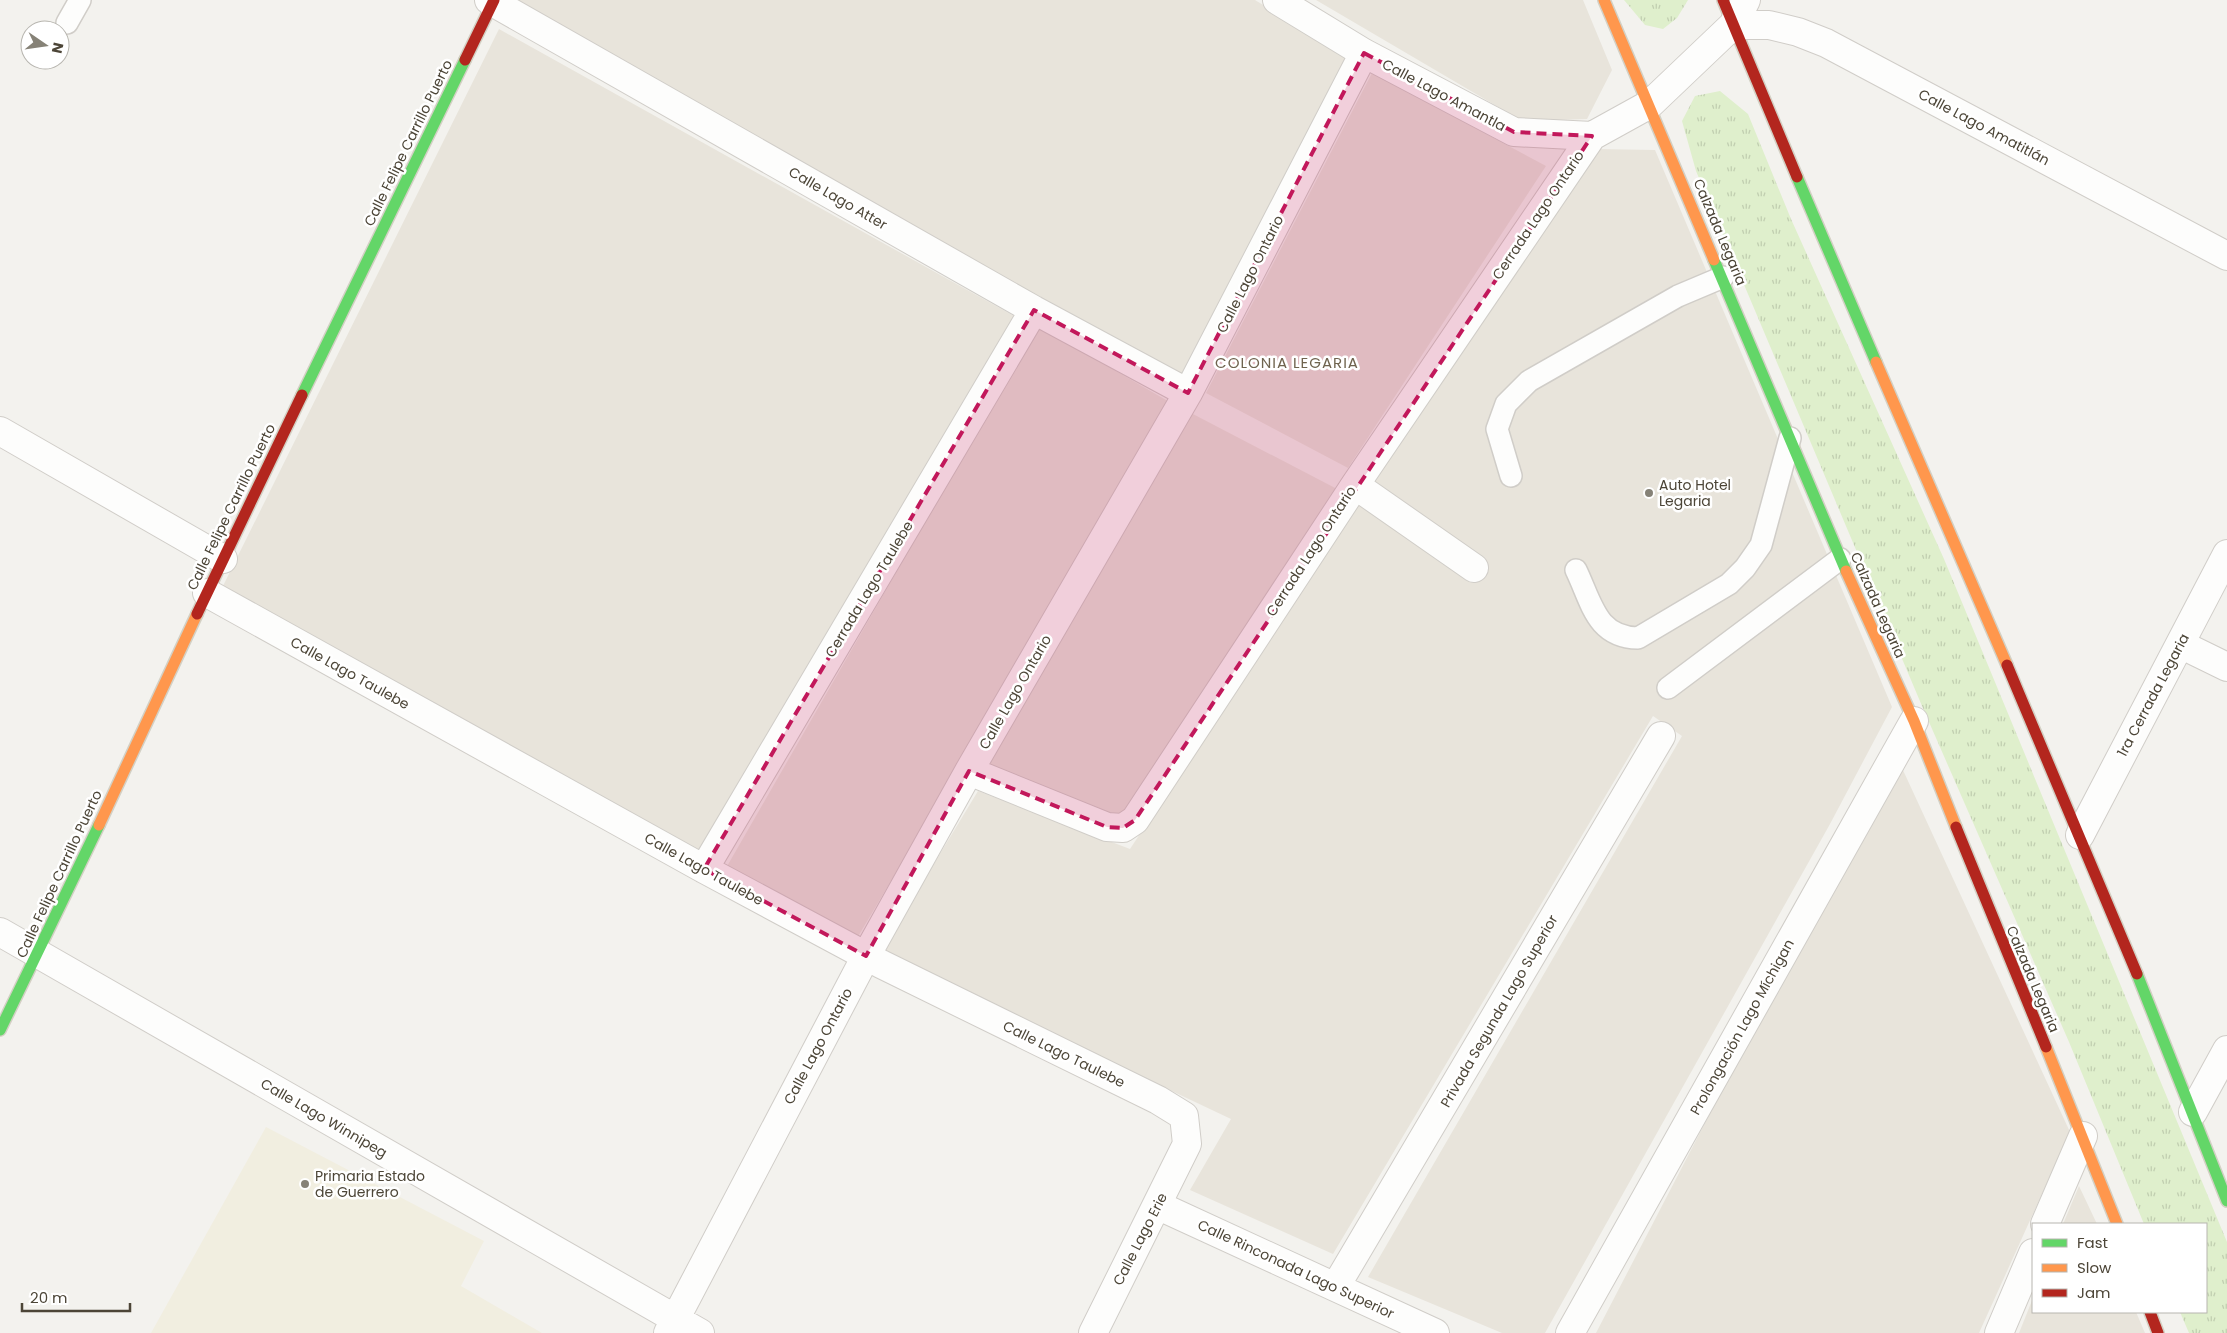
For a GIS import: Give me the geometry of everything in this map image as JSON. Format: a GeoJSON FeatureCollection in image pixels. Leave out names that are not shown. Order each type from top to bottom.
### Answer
{"type":"FeatureCollection","features":[{"type":"Feature","properties":{"kind":"main road","name":"Calzada Legaria"},"geometry":{"type":"LineString","coordinates":[[1604,0],[1650,104],[1840,559],[1914,721],[1993,921],[2083,1136],[2117,1223]]}},
{"type":"Feature","properties":{"kind":"main road","name":"Calle Felipe Carrillo Puerto"},"geometry":{"type":"LineString","coordinates":[[0,1030],[38,954],[223,558],[492,1]]}},
{"type":"Feature","properties":{"kind":"main road"},"geometry":{"type":"LineString","coordinates":[[1728,12],[2080,835],[2193,1112],[2227,1201]]}},
{"type":"Feature","properties":{"kind":"main road"},"geometry":{"type":"LineString","coordinates":[[2150,1313],[2158,1333]]}},
{"type":"Feature","properties":{"kind":"street","name":"Calle Lago Amantla"},"geometry":{"type":"LineString","coordinates":[[1277,0],[1364,53],[1514,132],[1592,136]]}},
{"type":"Feature","properties":{"kind":"street"},"geometry":{"type":"LineString","coordinates":[[1592,136],[1650,104],[1728,12],[1746,0]]}},
{"type":"Feature","properties":{"kind":"street","name":"Calle Lago Atter"},"geometry":{"type":"LineString","coordinates":[[492,1],[1034,310],[1188,394]]}},
{"type":"Feature","properties":{"kind":"street","name":"Calle Lago Amatitlán"},"geometry":{"type":"LineString","coordinates":[[1728,12],[1768,25],[1798,32],[1826,43],[2227,256]]}},
{"type":"Feature","properties":{"kind":"street","name":"Calle Lago Ontario"},"geometry":{"type":"LineString","coordinates":[[672,1326],[866,956],[969,771],[1188,394],[1364,53]]}},
{"type":"Feature","properties":{"kind":"street","name":"Cerrada Lago Ontario"},"geometry":{"type":"LineString","coordinates":[[969,771],[1107,828],[1124,828],[1135,820],[1355,484],[1592,136]]}},
{"type":"Feature","properties":{"kind":"street","name":"Cerrada Lago Taulebe"},"geometry":{"type":"LineString","coordinates":[[704,869],[1034,310]]}},
{"type":"Feature","properties":{"kind":"street"},"geometry":{"type":"LineString","coordinates":[[0,431],[223,558]]}},
{"type":"Feature","properties":{"kind":"street"},"geometry":{"type":"LineString","coordinates":[[1355,484],[1474,568]]}},
{"type":"Feature","properties":{"kind":"street","name":"1ra Cerrada Legaria"},"geometry":{"type":"LineString","coordinates":[[2080,835],[2227,554]]}},
{"type":"Feature","properties":{"kind":"street","name":"Calle Lago Taulebe"},"geometry":{"type":"LineString","coordinates":[[206,594],[704,869],[866,956],[1158,1100],[1184,1116],[1187,1144]]}},
{"type":"Feature","properties":{"kind":"street"},"geometry":{"type":"LineString","coordinates":[[2180,644],[2227,668]]}},
{"type":"Feature","properties":{"kind":"street","name":"Prolongación Lago Míchigan"},"geometry":{"type":"LineString","coordinates":[[1570,1333],[1914,721]]}},
{"type":"Feature","properties":{"kind":"street","name":"Privada Segunda Lago Superior"},"geometry":{"type":"LineString","coordinates":[[1336,1286],[1661,736]]}},
{"type":"Feature","properties":{"kind":"street","name":"Calle Lago Winnipeg"},"geometry":{"type":"LineString","coordinates":[[0,932],[672,1326],[700,1333]]}},
{"type":"Feature","properties":{"kind":"street"},"geometry":{"type":"LineString","coordinates":[[2193,1112],[2227,1050]]}},
{"type":"Feature","properties":{"kind":"street"},"geometry":{"type":"LineString","coordinates":[[2045,1223],[2083,1136]]}},
{"type":"Feature","properties":{"kind":"street","name":"Calle Lago Erie"},"geometry":{"type":"LineString","coordinates":[[1093,1333],[1187,1144]]}},
{"type":"Feature","properties":{"kind":"street","name":"Calle Rinconada Lago Superior"},"geometry":{"type":"LineString","coordinates":[[1157,1205],[1435,1333]]}},
{"type":"Feature","properties":{"kind":"street"},"geometry":{"type":"LineString","coordinates":[[1999,1333],[2032,1255]]}},
{"type":"Feature","properties":{"kind":"lane"},"geometry":{"type":"LineString","coordinates":[[68,20],[80,0]]}},
{"type":"Feature","properties":{"kind":"lane"},"geometry":{"type":"LineString","coordinates":[[1511,476],[1497,429],[1506,404],[1530,381],[1678,296],[1723,277]]}},
{"type":"Feature","properties":{"kind":"lane"},"geometry":{"type":"LineString","coordinates":[[1576,570],[1601,622],[1612,633],[1624,638],[1638,638],[1729,584],[1745,568],[1761,545],[1790,438]]}},
{"type":"Feature","properties":{"kind":"lane"},"geometry":{"type":"LineString","coordinates":[[1668,688],[1840,559]]}},
{"type":"Feature","properties":{"kind":"highlighted area"},"geometry":{"type":"Polygon","coordinates":[[[1364,53],[1514,132],[1592,136],[1135,820],[1123,828],[1107,827],[969,771],[866,956],[704,869],[1034,310],[1188,393],[1364,53]]]}},
{"type":"Feature","properties":{"kind":"shaded area"},"geometry":{"type":"Polygon","coordinates":[[[512,0],[1255,0],[1347,57],[1178,381],[512,0]]]}},
{"type":"Feature","properties":{"kind":"shaded area"},"geometry":{"type":"Polygon","coordinates":[[[1316,0],[1583,0],[1612,70],[1587,119],[1522,121],[1316,0]]]}},
{"type":"Feature","properties":{"kind":"shaded area"},"geometry":{"type":"Polygon","coordinates":[[[499,29],[1014,316],[700,851],[220,592],[499,29]]]}},
{"type":"Feature","properties":{"kind":"shaded area"},"geometry":{"type":"Polygon","coordinates":[[[1372,73],[1546,166],[1348,468],[1206,393],[1372,73]]]}},
{"type":"Feature","properties":{"kind":"shaded area"},"geometry":{"type":"Polygon","coordinates":[[[1596,149],[1655,150],[1892,707],[1830,824],[1545,1333],[1502,1333],[1368,1277],[1682,736],[1653,716],[1333,1254],[1190,1190],[1231,1119],[880,953],[978,791],[1130,849],[1596,149]]]}},
{"type":"Feature","properties":{"kind":"shaded area"},"geometry":{"type":"Polygon","coordinates":[[[1038,326],[1173,404],[856,940],[726,868],[1038,326]]]}},
{"type":"Feature","properties":{"kind":"shaded area"},"geometry":{"type":"Polygon","coordinates":[[[1191,413],[1339,490],[1120,816],[986,768],[1191,413]]]}},
{"type":"Feature","properties":{"kind":"shaded area"},"geometry":{"type":"Polygon","coordinates":[[[1896,755],[2070,1132],[1979,1333],[1596,1333],[1896,755]]]}},
{"type":"Feature","properties":{"kind":"shaded area","name":"Primaria Estado de Guerrero"},"geometry":{"type":"Polygon","coordinates":[[[266,1127],[484,1241],[461,1286],[542,1333],[151,1333],[266,1127]]]}},
{"type":"Feature","properties":{"kind":"shaded area"},"geometry":{"type":"Polygon","coordinates":[[[2079,1186],[2097,1223],[2063,1223],[2079,1186]]]}},
{"type":"Feature","properties":{"kind":"shaded area"},"geometry":{"type":"Polygon","coordinates":[[[2032,1300],[2032,1313],[2136,1313],[2145,1333],[2019,1333],[2032,1300]]]}},
{"type":"Feature","properties":{"kind":"green space"},"geometry":{"type":"Polygon","coordinates":[[[1624,0],[1688,0],[1677,18],[1663,29],[1645,25],[1624,0]]]}},
{"type":"Feature","properties":{"kind":"green space"},"geometry":{"type":"Polygon","coordinates":[[[1720,91],[1748,114],[1791,219],[1944,559],[2227,1242],[2227,1333],[2189,1333],[2180,1313],[2207,1313],[2207,1223],[2144,1223],[2069,1042],[1922,706],[1696,171],[1682,121],[1695,96],[1720,91]]]}},
{"type":"Feature","properties":{"kind":"traffic: fast"},"geometry":{"type":"LineString","coordinates":[[302,395],[465,60]]}},
{"type":"Feature","properties":{"kind":"traffic: fast"},"geometry":{"type":"LineString","coordinates":[[1797,177],[1876,362]]}},
{"type":"Feature","properties":{"kind":"traffic: fast"},"geometry":{"type":"LineString","coordinates":[[1714,260],[1846,571]]}},
{"type":"Feature","properties":{"kind":"traffic: fast"},"geometry":{"type":"LineString","coordinates":[[0,1030],[99,825]]}},
{"type":"Feature","properties":{"kind":"traffic: fast"},"geometry":{"type":"LineString","coordinates":[[2137,974],[2227,1201]]}},
{"type":"Feature","properties":{"kind":"traffic: slow"},"geometry":{"type":"LineString","coordinates":[[1604,0],[1714,260]]}},
{"type":"Feature","properties":{"kind":"traffic: slow"},"geometry":{"type":"LineString","coordinates":[[1876,362],[2007,665]]}},
{"type":"Feature","properties":{"kind":"traffic: slow"},"geometry":{"type":"LineString","coordinates":[[1846,571],[1914,721],[1956,827]]}},
{"type":"Feature","properties":{"kind":"traffic: slow"},"geometry":{"type":"LineString","coordinates":[[99,825],[197,614]]}},
{"type":"Feature","properties":{"kind":"traffic: slow"},"geometry":{"type":"LineString","coordinates":[[2046,1047],[2117,1223]]}},
{"type":"Feature","properties":{"kind":"traffic: jam"},"geometry":{"type":"LineString","coordinates":[[465,60],[494,0]]}},
{"type":"Feature","properties":{"kind":"traffic: jam"},"geometry":{"type":"LineString","coordinates":[[1723,0],[1797,177]]}},
{"type":"Feature","properties":{"kind":"traffic: jam"},"geometry":{"type":"LineString","coordinates":[[197,614],[302,395]]}},
{"type":"Feature","properties":{"kind":"traffic: jam"},"geometry":{"type":"LineString","coordinates":[[2007,665],[2137,974]]}},
{"type":"Feature","properties":{"kind":"traffic: jam"},"geometry":{"type":"LineString","coordinates":[[1956,827],[2046,1047]]}},
{"type":"Feature","properties":{"kind":"traffic: jam"},"geometry":{"type":"LineString","coordinates":[[2150,1313],[2158,1333]]}},
{"type":"Feature","properties":{"kind":"place","name":"Auto Hotel Legaria"},"geometry":{"type":"Point","coordinates":[1649,493]}},
{"type":"Feature","properties":{"kind":"place","name":"Primaria Estado de Guerrero"},"geometry":{"type":"Point","coordinates":[305,1184]}},
{"type":"Feature","properties":{"kind":"district","name":"COLONIA LEGARIA"},"geometry":{"type":"Point","coordinates":[1287,362]}}]}
